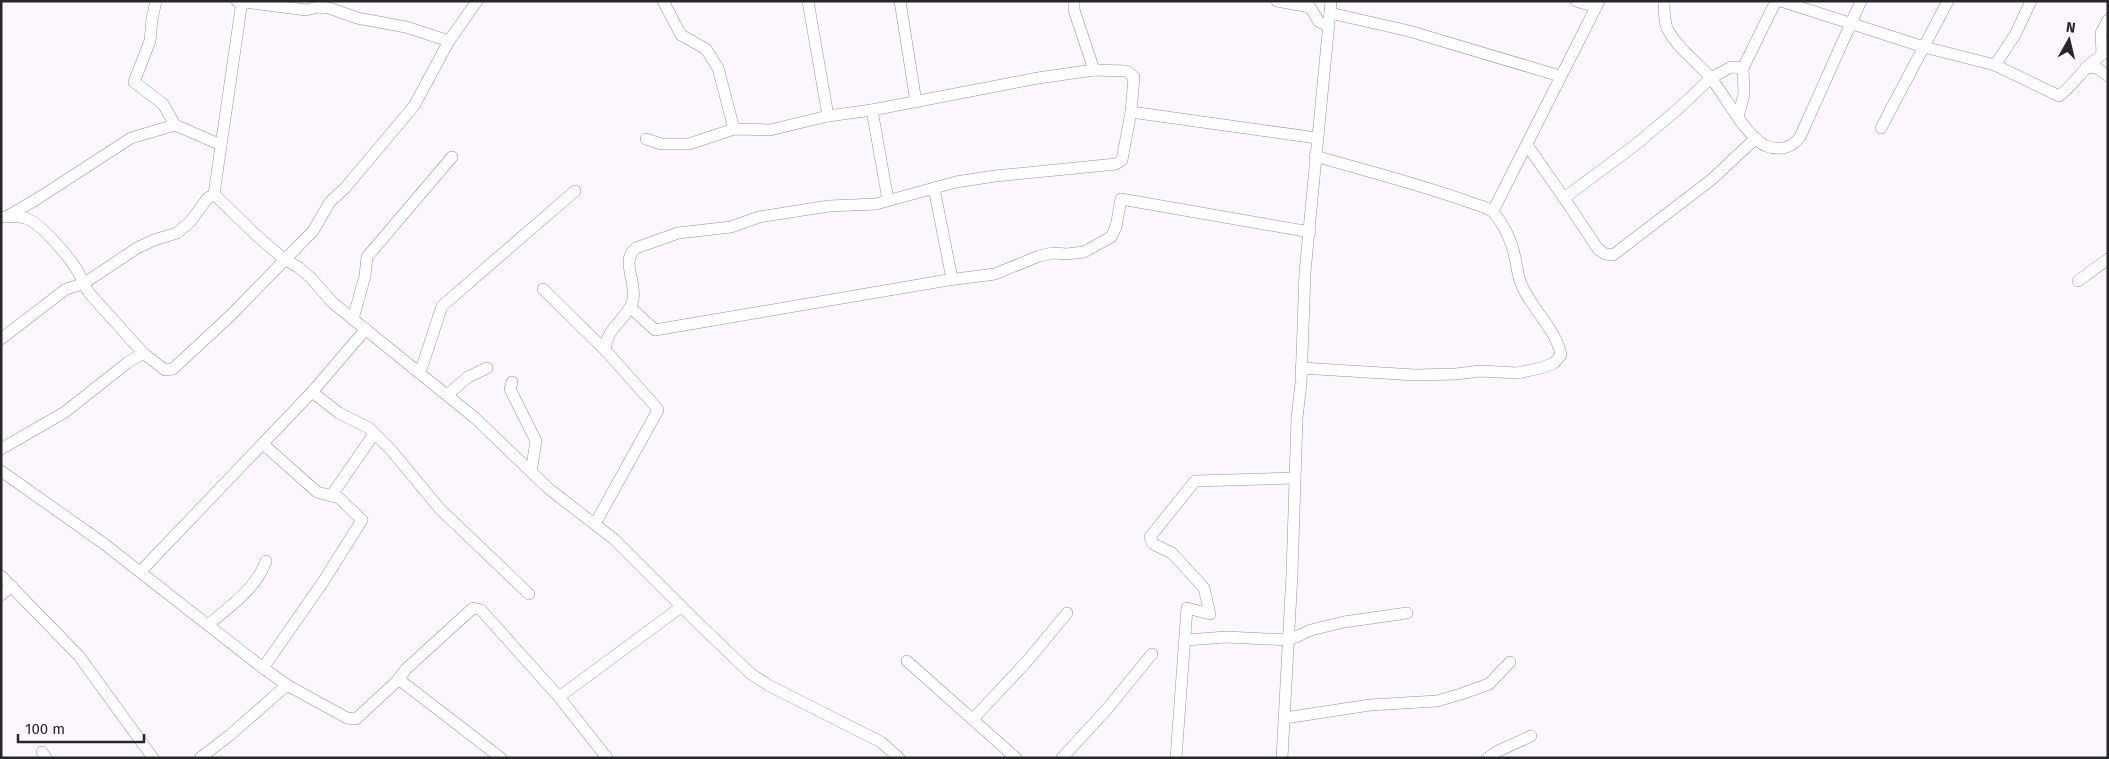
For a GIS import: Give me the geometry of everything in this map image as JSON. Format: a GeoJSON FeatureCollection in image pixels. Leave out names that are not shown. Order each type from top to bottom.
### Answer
{"type":"FeatureCollection","features":[{"type":"Feature","properties":{"kind":"street"},"geometry":{"type":"LineString","coordinates":[[156,1],[150,41],[134,82],[163,104],[175,125],[221,145]]}},
{"type":"Feature","properties":{"kind":"street"},"geometry":{"type":"LineString","coordinates":[[236,1],[306,10],[318,7],[329,8],[358,18],[406,27],[449,41]]}},
{"type":"Feature","properties":{"kind":"street"},"geometry":{"type":"LineString","coordinates":[[3,218],[27,218],[37,224],[68,257],[90,294],[143,353],[165,370],[174,369],[232,314],[313,231],[330,202],[345,188],[414,106],[449,41],[476,1]]}},
{"type":"Feature","properties":{"kind":"street"},"geometry":{"type":"LineString","coordinates":[[663,1],[681,35],[706,49],[718,68],[734,130]]}},
{"type":"Feature","properties":{"kind":"street"},"geometry":{"type":"LineString","coordinates":[[808,1],[828,116]]}},
{"type":"Feature","properties":{"kind":"street"},"geometry":{"type":"LineString","coordinates":[[900,1],[916,102]]}},
{"type":"Feature","properties":{"kind":"street"},"geometry":{"type":"LineString","coordinates":[[1074,1],[1074,10],[1094,70]]}},
{"type":"Feature","properties":{"kind":"street"},"geometry":{"type":"LineString","coordinates":[[1277,1],[1310,7],[1319,22],[1329,26]]}},
{"type":"Feature","properties":{"kind":"street"},"geometry":{"type":"LineString","coordinates":[[1282,758],[1289,640],[1294,478],[1306,272],[1315,156],[1331,1]]}},
{"type":"Feature","properties":{"kind":"street"},"geometry":{"type":"LineString","coordinates":[[1493,211],[1597,4],[1576,1]]}},
{"type":"Feature","properties":{"kind":"street"},"geometry":{"type":"LineString","coordinates":[[1664,1],[1667,28],[1676,42],[1711,78],[1738,117],[1756,138],[1766,146],[1780,148],[1794,146],[1800,137],[1861,1]]}},
{"type":"Feature","properties":{"kind":"street"},"geometry":{"type":"LineString","coordinates":[[1738,117],[1744,94],[1743,68],[1776,1]]}},
{"type":"Feature","properties":{"kind":"street"},"geometry":{"type":"LineString","coordinates":[[1781,1],[1924,48],[1994,65],[2059,96],[2086,67],[2105,53],[2101,33],[2108,20]]}},
{"type":"Feature","properties":{"kind":"street"},"geometry":{"type":"LineString","coordinates":[[1881,128],[1948,1]]}},
{"type":"Feature","properties":{"kind":"street"},"geometry":{"type":"LineString","coordinates":[[1994,65],[2015,35],[2031,1]]}},
{"type":"Feature","properties":{"kind":"street"},"geometry":{"type":"LineString","coordinates":[[1,339],[66,289],[83,284],[137,248],[154,240],[177,233],[190,222],[214,194],[237,48],[242,2]]}},
{"type":"Feature","properties":{"kind":"street"},"geometry":{"type":"LineString","coordinates":[[1330,13],[1409,31],[1560,76]]}},
{"type":"Feature","properties":{"kind":"street"},"geometry":{"type":"LineString","coordinates":[[1564,198],[1634,146],[1711,78],[1731,67],[1743,68]]}},
{"type":"Feature","properties":{"kind":"street"},"geometry":{"type":"LineString","coordinates":[[2086,67],[2097,68],[2108,76]]}},
{"type":"Feature","properties":{"kind":"street"},"geometry":{"type":"LineString","coordinates":[[606,351],[606,340],[630,307],[634,290],[628,262],[630,252],[636,248],[671,235],[731,227],[759,217],[829,206],[876,204],[934,188],[995,176],[1116,164],[1122,160],[1131,112],[1134,77],[1127,71],[1094,70],[1038,78],[872,110],[828,116],[770,130],[734,130],[688,144],[661,144],[646,140]]}},
{"type":"Feature","properties":{"kind":"street"},"geometry":{"type":"LineString","coordinates":[[872,110],[888,200]]}},
{"type":"Feature","properties":{"kind":"street"},"geometry":{"type":"LineString","coordinates":[[1131,112],[1317,138]]}},
{"type":"Feature","properties":{"kind":"street"},"geometry":{"type":"LineString","coordinates":[[3,218],[37,199],[131,138],[175,125]]}},
{"type":"Feature","properties":{"kind":"street"},"geometry":{"type":"LineString","coordinates":[[1527,145],[1598,250],[1604,254],[1613,255],[1710,180],[1756,138]]}},
{"type":"Feature","properties":{"kind":"street"},"geometry":{"type":"LineString","coordinates":[[1301,368],[1415,375],[1456,374],[1480,371],[1517,373],[1554,363],[1561,356],[1559,345],[1521,286],[1509,238],[1493,211],[1434,189],[1315,156]]}},
{"type":"Feature","properties":{"kind":"street"},"geometry":{"type":"LineString","coordinates":[[353,319],[366,276],[367,257],[452,157]]}},
{"type":"Feature","properties":{"kind":"street"},"geometry":{"type":"LineString","coordinates":[[934,188],[952,279]]}},
{"type":"Feature","properties":{"kind":"street"},"geometry":{"type":"LineString","coordinates":[[420,373],[442,306],[575,191]]}},
{"type":"Feature","properties":{"kind":"street"},"geometry":{"type":"LineString","coordinates":[[214,194],[240,221],[284,259],[304,272],[321,292],[475,418],[549,488],[614,539],[751,674],[770,686],[881,742],[899,758]]}},
{"type":"Feature","properties":{"kind":"street"},"geometry":{"type":"LineString","coordinates":[[630,307],[655,330],[952,279],[995,274],[1039,256],[1084,252],[1111,237],[1116,227],[1121,199],[1310,232]]}},
{"type":"Feature","properties":{"kind":"street"},"geometry":{"type":"LineString","coordinates":[[2078,281],[2108,259]]}},
{"type":"Feature","properties":{"kind":"street"},"geometry":{"type":"LineString","coordinates":[[543,289],[606,351],[658,410],[595,524]]}},
{"type":"Feature","properties":{"kind":"street"},"geometry":{"type":"LineString","coordinates":[[140,572],[312,392],[366,329]]}},
{"type":"Feature","properties":{"kind":"street"},"geometry":{"type":"LineString","coordinates":[[1,449],[65,412],[127,363],[143,353]]}},
{"type":"Feature","properties":{"kind":"street"},"geometry":{"type":"LineString","coordinates":[[447,395],[468,377],[487,368]]}},
{"type":"Feature","properties":{"kind":"street"},"geometry":{"type":"LineString","coordinates":[[512,382],[510,389],[536,441],[531,472]]}},
{"type":"Feature","properties":{"kind":"street"},"geometry":{"type":"LineString","coordinates":[[312,392],[339,413],[369,428],[440,508],[529,594]]}},
{"type":"Feature","properties":{"kind":"street"},"geometry":{"type":"LineString","coordinates":[[331,496],[374,434]]}},
{"type":"Feature","properties":{"kind":"street"},"geometry":{"type":"LineString","coordinates":[[263,444],[317,492],[338,498],[362,520],[323,582],[263,668]]}},
{"type":"Feature","properties":{"kind":"street"},"geometry":{"type":"LineString","coordinates":[[1,472],[103,543],[263,668],[286,684],[347,718],[356,719],[397,681],[406,669],[473,608],[481,610],[559,697],[607,758]]}},
{"type":"Feature","properties":{"kind":"street"},"geometry":{"type":"LineString","coordinates":[[1176,758],[1187,608],[1210,614],[1204,588],[1172,553],[1153,544],[1150,537],[1195,480],[1294,478]]}},
{"type":"Feature","properties":{"kind":"street"},"geometry":{"type":"LineString","coordinates":[[208,625],[245,592],[262,573],[266,561]]}},
{"type":"Feature","properties":{"kind":"street"},"geometry":{"type":"LineString","coordinates":[[1,576],[79,656],[152,758]]}},
{"type":"Feature","properties":{"kind":"street"},"geometry":{"type":"LineString","coordinates":[[1,595],[12,586]]}},
{"type":"Feature","properties":{"kind":"street"},"geometry":{"type":"LineString","coordinates":[[559,697],[682,607]]}},
{"type":"Feature","properties":{"kind":"street"},"geometry":{"type":"LineString","coordinates":[[973,719],[1029,660],[1067,613]]}},
{"type":"Feature","properties":{"kind":"street"},"geometry":{"type":"LineString","coordinates":[[1186,640],[1226,637],[1289,640],[1311,630],[1344,622],[1407,613]]}},
{"type":"Feature","properties":{"kind":"street"},"geometry":{"type":"LineString","coordinates":[[1062,758],[1107,709],[1152,654]]}},
{"type":"Feature","properties":{"kind":"street"},"geometry":{"type":"LineString","coordinates":[[907,661],[1016,758]]}},
{"type":"Feature","properties":{"kind":"street"},"geometry":{"type":"LineString","coordinates":[[1285,718],[1362,706],[1437,700],[1489,684],[1510,662]]}},
{"type":"Feature","properties":{"kind":"street"},"geometry":{"type":"LineString","coordinates":[[397,681],[404,682],[501,758]]}},
{"type":"Feature","properties":{"kind":"street"},"geometry":{"type":"LineString","coordinates":[[200,758],[230,735],[286,684]]}},
{"type":"Feature","properties":{"kind":"street"},"geometry":{"type":"LineString","coordinates":[[1488,758],[1496,752],[1531,736]]}}]}
